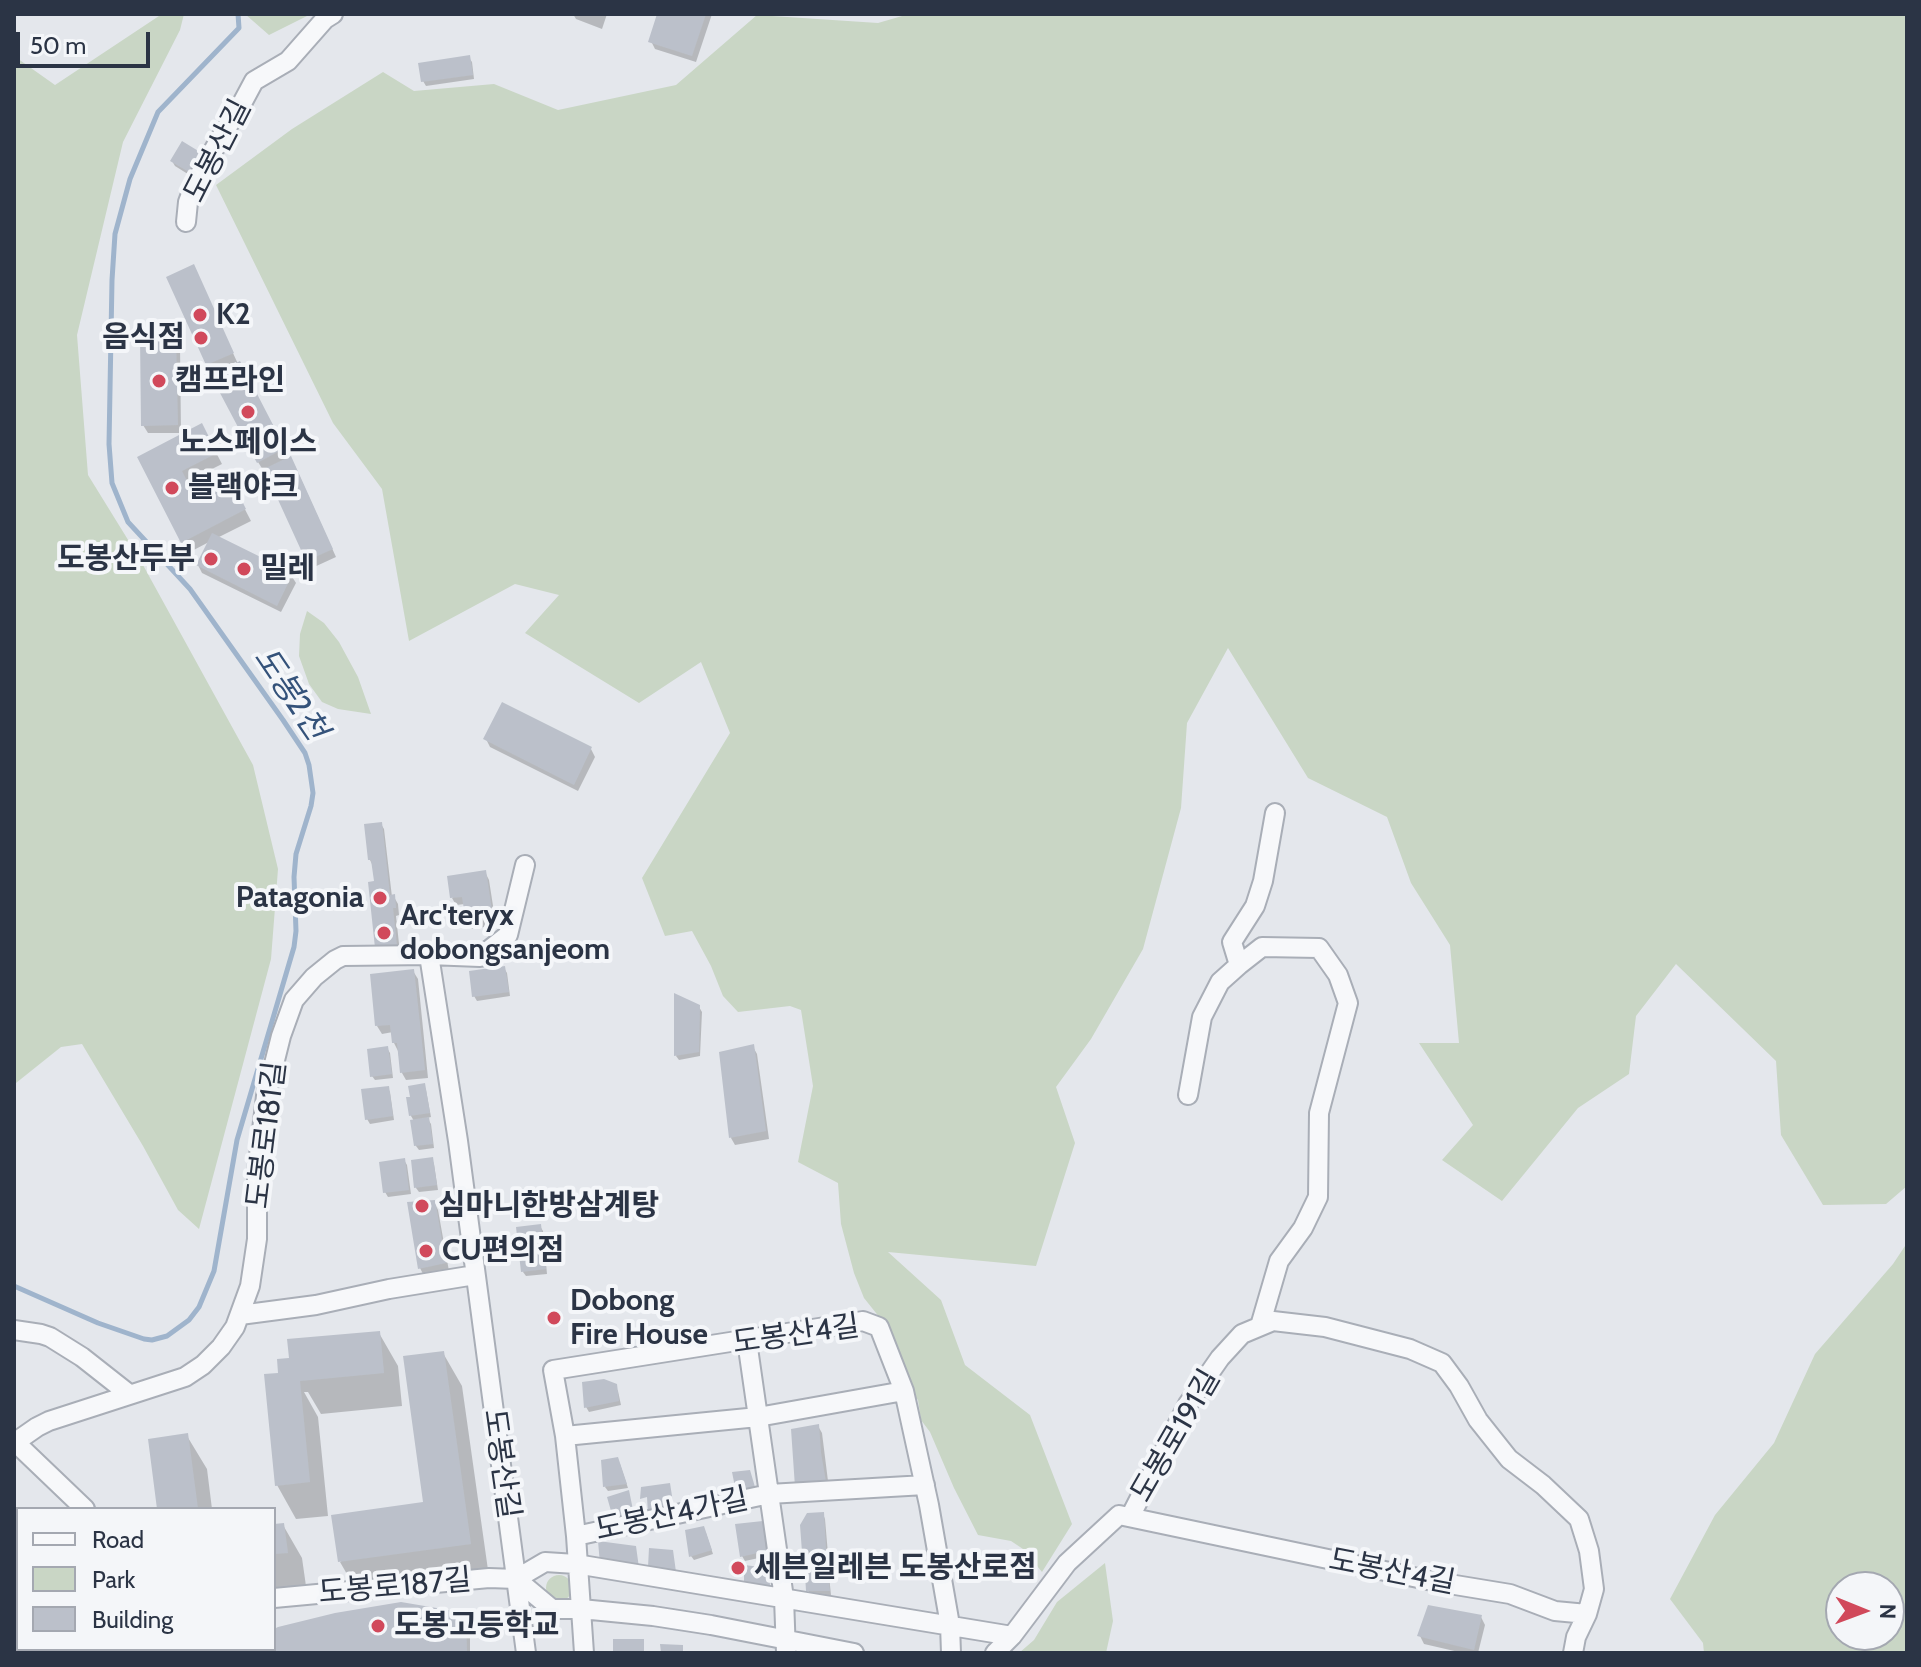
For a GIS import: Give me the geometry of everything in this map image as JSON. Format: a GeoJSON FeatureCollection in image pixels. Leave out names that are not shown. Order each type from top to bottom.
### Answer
{"type":"FeatureCollection","features":[{"type":"Feature","properties":{"kind":"street","name":"도봉산길"},"geometry":{"type":"LineString","coordinates":[[186,222],[188,202],[195,183],[254,81],[288,61],[333,14]]}},
{"type":"Feature","properties":{"kind":"street"},"geometry":{"type":"LineString","coordinates":[[1239,965],[1232,942],[1255,906],[1263,881],[1275,813]]}},
{"type":"Feature","properties":{"kind":"street","name":"도봉로181길"},"geometry":{"type":"LineString","coordinates":[[83,1507],[15,1442],[49,1421],[185,1377],[230,1337],[250,1286],[255,1256],[257,1172],[266,1096],[290,1009],[300,992],[314,977],[343,956],[480,957],[508,935],[525,865]]}},
{"type":"Feature","properties":{"kind":"street"},"geometry":{"type":"LineString","coordinates":[[1188,1095],[1202,1017],[1220,982],[1262,947],[1319,948],[1338,975],[1348,1003],[1319,1113],[1318,1197],[1303,1228],[1279,1261],[1260,1326]]}},
{"type":"Feature","properties":{"kind":"street","name":"도봉산길"},"geometry":{"type":"LineString","coordinates":[[429,955],[458,1141],[526,1653]]}},
{"type":"Feature","properties":{"kind":"street"},"geometry":{"type":"LineString","coordinates":[[240,1315],[316,1305],[475,1275]]}},
{"type":"Feature","properties":{"kind":"street","name":"도봉산4길"},"geometry":{"type":"LineString","coordinates":[[584,1653],[576,1536],[565,1436],[553,1370],[863,1321],[879,1327],[904,1391],[925,1485],[950,1625],[951,1653]]}},
{"type":"Feature","properties":{"kind":"street"},"geometry":{"type":"LineString","coordinates":[[1260,1326],[1273,1321],[1325,1327],[1410,1349],[1442,1363],[1478,1420],[1509,1459],[1579,1519],[1589,1551],[1594,1589],[1573,1653]]}},
{"type":"Feature","properties":{"kind":"street","name":"도봉로191길"},"geometry":{"type":"LineString","coordinates":[[1130,1517],[1188,1404],[1220,1358],[1242,1334],[1260,1326]]}},
{"type":"Feature","properties":{"kind":"street"},"geometry":{"type":"LineString","coordinates":[[14,1330],[50,1337],[82,1357],[129,1394]]}},
{"type":"Feature","properties":{"kind":"street","name":"도봉산4가길"},"geometry":{"type":"LineString","coordinates":[[747,1341],[784,1598],[786,1638]]}},
{"type":"Feature","properties":{"kind":"street"},"geometry":{"type":"LineString","coordinates":[[565,1436],[758,1417],[904,1391]]}},
{"type":"Feature","properties":{"kind":"street","name":"도봉산4가길"},"geometry":{"type":"LineString","coordinates":[[576,1536],[769,1494],[925,1485]]}},
{"type":"Feature","properties":{"kind":"street"},"geometry":{"type":"LineString","coordinates":[[995,1653],[1012,1636],[1067,1563],[1119,1515],[1130,1517]]}},
{"type":"Feature","properties":{"kind":"street","name":"도봉산4길"},"geometry":{"type":"LineString","coordinates":[[1130,1517],[1437,1582],[1510,1594],[1555,1611],[1587,1614]]}},
{"type":"Feature","properties":{"kind":"street"},"geometry":{"type":"LineString","coordinates":[[854,1653],[786,1638],[653,1616],[552,1609],[516,1579],[545,1562],[576,1564],[1012,1636]]}},
{"type":"Feature","properties":{"kind":"street","name":"도봉로187길"},"geometry":{"type":"LineString","coordinates":[[276,1598],[489,1578],[516,1579]]}},
{"type":"Feature","properties":{"kind":"green space"},"geometry":{"type":"Polygon","coordinates":[[[162,14],[184,14],[180,30],[123,142],[77,335],[88,475],[138,556],[253,765],[278,869],[271,959],[199,1229],[178,1210],[82,1044],[61,1047],[16,1083],[14,1077],[14,56],[55,85],[162,14]]]}},
{"type":"Feature","properties":{"kind":"green space"},"geometry":{"type":"Polygon","coordinates":[[[245,14],[311,14],[269,35],[245,14]]]}},
{"type":"Feature","properties":{"kind":"green space"},"geometry":{"type":"Polygon","coordinates":[[[909,14],[1907,14],[1907,1186],[1886,1204],[1823,1205],[1781,1135],[1776,1061],[1676,964],[1636,1016],[1629,1074],[1578,1108],[1502,1201],[1442,1160],[1473,1125],[1419,1043],[1459,1043],[1450,945],[1411,883],[1387,817],[1308,778],[1228,648],[1187,723],[1181,808],[1143,949],[1091,1039],[1056,1087],[1075,1143],[1036,1266],[888,1252],[941,1300],[965,1365],[1030,1415],[1072,1524],[1042,1572],[1023,1549],[1011,1541],[978,1535],[930,1432],[921,1420],[918,1400],[900,1381],[880,1318],[864,1298],[854,1273],[841,1224],[838,1183],[798,1162],[813,1086],[801,1010],[790,1006],[738,1012],[723,996],[692,931],[665,936],[642,878],[730,733],[701,662],[639,703],[525,633],[559,595],[515,584],[409,641],[382,489],[333,423],[216,185],[292,129],[383,72],[414,91],[494,84],[558,110],[676,85],[757,15],[878,23],[909,14]]]}},
{"type":"Feature","properties":{"kind":"green space"},"geometry":{"type":"Polygon","coordinates":[[[307,611],[324,623],[339,642],[358,677],[371,714],[338,709],[322,702],[309,684],[299,656],[300,634],[307,611]]]}},
{"type":"Feature","properties":{"kind":"green space"},"geometry":{"type":"Polygon","coordinates":[[[1907,1243],[1907,1653],[1704,1653],[1703,1643],[1670,1599],[1715,1515],[1774,1443],[1815,1354],[1893,1264],[1907,1243]]]}},
{"type":"Feature","properties":{"kind":"green space"},"geometry":{"type":"Polygon","coordinates":[[[1105,1563],[1113,1621],[1106,1653],[1019,1653],[1034,1640],[1057,1602],[1105,1563]]]}},
{"type":"Feature","properties":{"kind":"green space"},"geometry":{"type":"Polygon","coordinates":[[[559,1575],[568,1579],[572,1588],[568,1597],[559,1601],[550,1597],[546,1588],[550,1579],[559,1575]]]}},
{"type":"Feature","properties":{"kind":"building"},"geometry":{"type":"Polygon","coordinates":[[[657,14],[706,14],[692,56],[648,42],[657,14]]]}},
{"type":"Feature","properties":{"kind":"building"},"geometry":{"type":"Polygon","coordinates":[[[470,55],[473,75],[421,82],[418,63],[470,55]]]}},
{"type":"Feature","properties":{"kind":"building"},"geometry":{"type":"Polygon","coordinates":[[[182,141],[200,152],[189,172],[170,161],[182,141]]]}},
{"type":"Feature","properties":{"kind":"building","name":"K2"},"geometry":{"type":"Polygon","coordinates":[[[194,264],[234,353],[206,365],[166,277],[194,264]]]}},
{"type":"Feature","properties":{"kind":"building","name":"캠프라인"},"geometry":{"type":"Polygon","coordinates":[[[140,336],[176,336],[178,425],[141,426],[140,336]]]}},
{"type":"Feature","properties":{"kind":"building","name":"노스페이스"},"geometry":{"type":"Polygon","coordinates":[[[240,361],[285,448],[257,463],[211,376],[240,361]]]}},
{"type":"Feature","properties":{"kind":"building","name":"블랙야크"},"geometry":{"type":"Polygon","coordinates":[[[202,423],[217,453],[182,471],[195,497],[231,479],[246,509],[181,543],[137,457],[202,423]]]}},
{"type":"Feature","properties":{"kind":"building"},"geometry":{"type":"Polygon","coordinates":[[[291,456],[333,549],[306,561],[264,469],[291,456]]]}},
{"type":"Feature","properties":{"kind":"building","name":"밀레"},"geometry":{"type":"Polygon","coordinates":[[[212,533],[293,573],[277,606],[196,565],[212,533]]]}},
{"type":"Feature","properties":{"kind":"building"},"geometry":{"type":"Polygon","coordinates":[[[502,702],[592,747],[574,785],[483,739],[502,702]]]}},
{"type":"Feature","properties":{"kind":"building"},"geometry":{"type":"Polygon","coordinates":[[[382,822],[390,895],[395,894],[396,908],[393,908],[397,946],[375,948],[368,882],[374,881],[364,824],[382,822]]]}},
{"type":"Feature","properties":{"kind":"building"},"geometry":{"type":"Polygon","coordinates":[[[486,870],[493,918],[466,922],[462,897],[450,898],[447,876],[486,870]]]}},
{"type":"Feature","properties":{"kind":"building"},"geometry":{"type":"Polygon","coordinates":[[[505,966],[509,992],[472,997],[469,971],[505,966]]]}},
{"type":"Feature","properties":{"kind":"building"},"geometry":{"type":"Polygon","coordinates":[[[414,969],[425,1070],[400,1073],[397,1043],[392,1043],[390,1025],[375,1026],[370,974],[414,969]]]}},
{"type":"Feature","properties":{"kind":"building"},"geometry":{"type":"Polygon","coordinates":[[[674,993],[700,1005],[699,1052],[674,1056],[674,993]]]}},
{"type":"Feature","properties":{"kind":"building"},"geometry":{"type":"Polygon","coordinates":[[[754,1044],[766,1131],[729,1138],[719,1052],[754,1044]]]}},
{"type":"Feature","properties":{"kind":"building"},"geometry":{"type":"Polygon","coordinates":[[[388,1046],[392,1074],[370,1077],[367,1049],[388,1046]]]}},
{"type":"Feature","properties":{"kind":"building"},"geometry":{"type":"Polygon","coordinates":[[[425,1083],[430,1113],[409,1116],[408,1086],[425,1083]]]}},
{"type":"Feature","properties":{"kind":"building"},"geometry":{"type":"Polygon","coordinates":[[[389,1086],[393,1116],[365,1120],[361,1089],[389,1086]]]}},
{"type":"Feature","properties":{"kind":"building"},"geometry":{"type":"Polygon","coordinates":[[[429,1117],[433,1144],[414,1146],[410,1120],[429,1117]]]}},
{"type":"Feature","properties":{"kind":"building"},"geometry":{"type":"Polygon","coordinates":[[[433,1157],[437,1185],[414,1188],[411,1160],[433,1157]]]}},
{"type":"Feature","properties":{"kind":"building"},"geometry":{"type":"Polygon","coordinates":[[[405,1158],[409,1190],[383,1193],[379,1162],[405,1158]]]}},
{"type":"Feature","properties":{"kind":"building"},"geometry":{"type":"Polygon","coordinates":[[[435,1200],[446,1263],[418,1269],[407,1202],[435,1200]]]}},
{"type":"Feature","properties":{"kind":"building"},"geometry":{"type":"Polygon","coordinates":[[[541,1224],[546,1269],[521,1272],[516,1227],[541,1224]]]}},
{"type":"Feature","properties":{"kind":"building"},"geometry":{"type":"Polygon","coordinates":[[[380,1331],[384,1373],[300,1381],[310,1482],[275,1486],[264,1374],[278,1373],[277,1359],[289,1358],[287,1339],[380,1331]]]}},
{"type":"Feature","properties":{"kind":"building"},"geometry":{"type":"Polygon","coordinates":[[[444,1351],[471,1544],[338,1562],[331,1515],[423,1502],[403,1356],[444,1351]]]}},
{"type":"Feature","properties":{"kind":"building"},"geometry":{"type":"Polygon","coordinates":[[[604,1379],[617,1384],[619,1401],[584,1408],[582,1382],[604,1379]]]}},
{"type":"Feature","properties":{"kind":"building"},"geometry":{"type":"Polygon","coordinates":[[[819,1424],[826,1482],[795,1487],[791,1429],[819,1424]]]}},
{"type":"Feature","properties":{"kind":"building"},"geometry":{"type":"Polygon","coordinates":[[[188,1433],[198,1507],[157,1507],[148,1439],[188,1433]]]}},
{"type":"Feature","properties":{"kind":"building"},"geometry":{"type":"Polygon","coordinates":[[[618,1457],[627,1484],[603,1487],[601,1460],[618,1457]]]}},
{"type":"Feature","properties":{"kind":"building"},"geometry":{"type":"Polygon","coordinates":[[[750,1470],[755,1487],[736,1492],[732,1472],[750,1470]]]}},
{"type":"Feature","properties":{"kind":"building"},"geometry":{"type":"Polygon","coordinates":[[[670,1483],[674,1509],[648,1514],[647,1497],[640,1499],[641,1487],[670,1483]]]}},
{"type":"Feature","properties":{"kind":"building"},"geometry":{"type":"Polygon","coordinates":[[[629,1490],[634,1515],[613,1518],[607,1497],[629,1490]]]}},
{"type":"Feature","properties":{"kind":"building"},"geometry":{"type":"Polygon","coordinates":[[[824,1512],[826,1550],[802,1552],[800,1525],[807,1513],[824,1512]]]}},
{"type":"Feature","properties":{"kind":"building"},"geometry":{"type":"Polygon","coordinates":[[[763,1521],[766,1551],[740,1557],[735,1524],[763,1521]]]}},
{"type":"Feature","properties":{"kind":"building"},"geometry":{"type":"Polygon","coordinates":[[[284,1523],[288,1553],[276,1554],[276,1524],[284,1523]]]}},
{"type":"Feature","properties":{"kind":"building"},"geometry":{"type":"Polygon","coordinates":[[[704,1526],[712,1550],[689,1557],[685,1530],[704,1526]]]}},
{"type":"Feature","properties":{"kind":"building"},"geometry":{"type":"Polygon","coordinates":[[[598,1541],[636,1546],[639,1568],[600,1564],[598,1541]]]}},
{"type":"Feature","properties":{"kind":"building"},"geometry":{"type":"Polygon","coordinates":[[[649,1548],[673,1550],[676,1572],[648,1567],[649,1548]]]}},
{"type":"Feature","properties":{"kind":"building"},"geometry":{"type":"Polygon","coordinates":[[[804,1556],[826,1559],[830,1591],[806,1591],[804,1556]]]}},
{"type":"Feature","properties":{"kind":"building"},"geometry":{"type":"Polygon","coordinates":[[[744,1565],[769,1568],[770,1586],[744,1583],[744,1565]]]}},
{"type":"Feature","properties":{"kind":"building","name":"도봉고등학교"},"geometry":{"type":"Polygon","coordinates":[[[401,1602],[466,1613],[467,1653],[233,1653],[276,1651],[276,1628],[335,1613],[401,1602]]]}},
{"type":"Feature","properties":{"kind":"building"},"geometry":{"type":"Polygon","coordinates":[[[1428,1605],[1482,1615],[1474,1650],[1417,1636],[1428,1605]]]}},
{"type":"Feature","properties":{"kind":"building"},"geometry":{"type":"Polygon","coordinates":[[[613,1639],[644,1639],[644,1653],[613,1653],[613,1639]]]}},
{"type":"Feature","properties":{"kind":"building"},"geometry":{"type":"Polygon","coordinates":[[[660,1644],[683,1645],[683,1653],[661,1653],[660,1644]]]}},
{"type":"Feature","properties":{"kind":"waterway","name":"도봉2천"},"geometry":{"type":"LineString","coordinates":[[14,1286],[98,1323],[144,1339],[167,1336],[189,1320],[199,1307],[214,1271],[237,1140],[294,947],[296,854],[313,793],[305,753],[190,589],[128,522],[112,483],[109,444],[115,234],[130,179],[158,112],[239,28],[238,14]]}},
{"type":"Feature","properties":{"kind":"place","name":"K2"},"geometry":{"type":"Point","coordinates":[200,315]}},
{"type":"Feature","properties":{"kind":"place","name":"음식점"},"geometry":{"type":"Point","coordinates":[201,338]}},
{"type":"Feature","properties":{"kind":"place","name":"캠프라인"},"geometry":{"type":"Point","coordinates":[159,381]}},
{"type":"Feature","properties":{"kind":"place","name":"노스페이스"},"geometry":{"type":"Point","coordinates":[248,412]}},
{"type":"Feature","properties":{"kind":"place","name":"블랙야크"},"geometry":{"type":"Point","coordinates":[172,488]}},
{"type":"Feature","properties":{"kind":"place","name":"도봉산두부"},"geometry":{"type":"Point","coordinates":[211,559]}},
{"type":"Feature","properties":{"kind":"place","name":"밀레"},"geometry":{"type":"Point","coordinates":[244,569]}},
{"type":"Feature","properties":{"kind":"place","name":"Patagonia"},"geometry":{"type":"Point","coordinates":[380,898]}},
{"type":"Feature","properties":{"kind":"place","name":"Arc'teryx dobongsanjeom"},"geometry":{"type":"Point","coordinates":[384,933]}},
{"type":"Feature","properties":{"kind":"place","name":"심마니한방삼계탕"},"geometry":{"type":"Point","coordinates":[422,1206]}},
{"type":"Feature","properties":{"kind":"place","name":"CU편의점"},"geometry":{"type":"Point","coordinates":[426,1251]}},
{"type":"Feature","properties":{"kind":"place","name":"Dobong Fire House"},"geometry":{"type":"Point","coordinates":[554,1318]}},
{"type":"Feature","properties":{"kind":"place","name":"세븐일레븐 도봉산로점"},"geometry":{"type":"Point","coordinates":[738,1568]}},
{"type":"Feature","properties":{"kind":"place","name":"도봉고등학교"},"geometry":{"type":"Point","coordinates":[378,1626]}}]}
